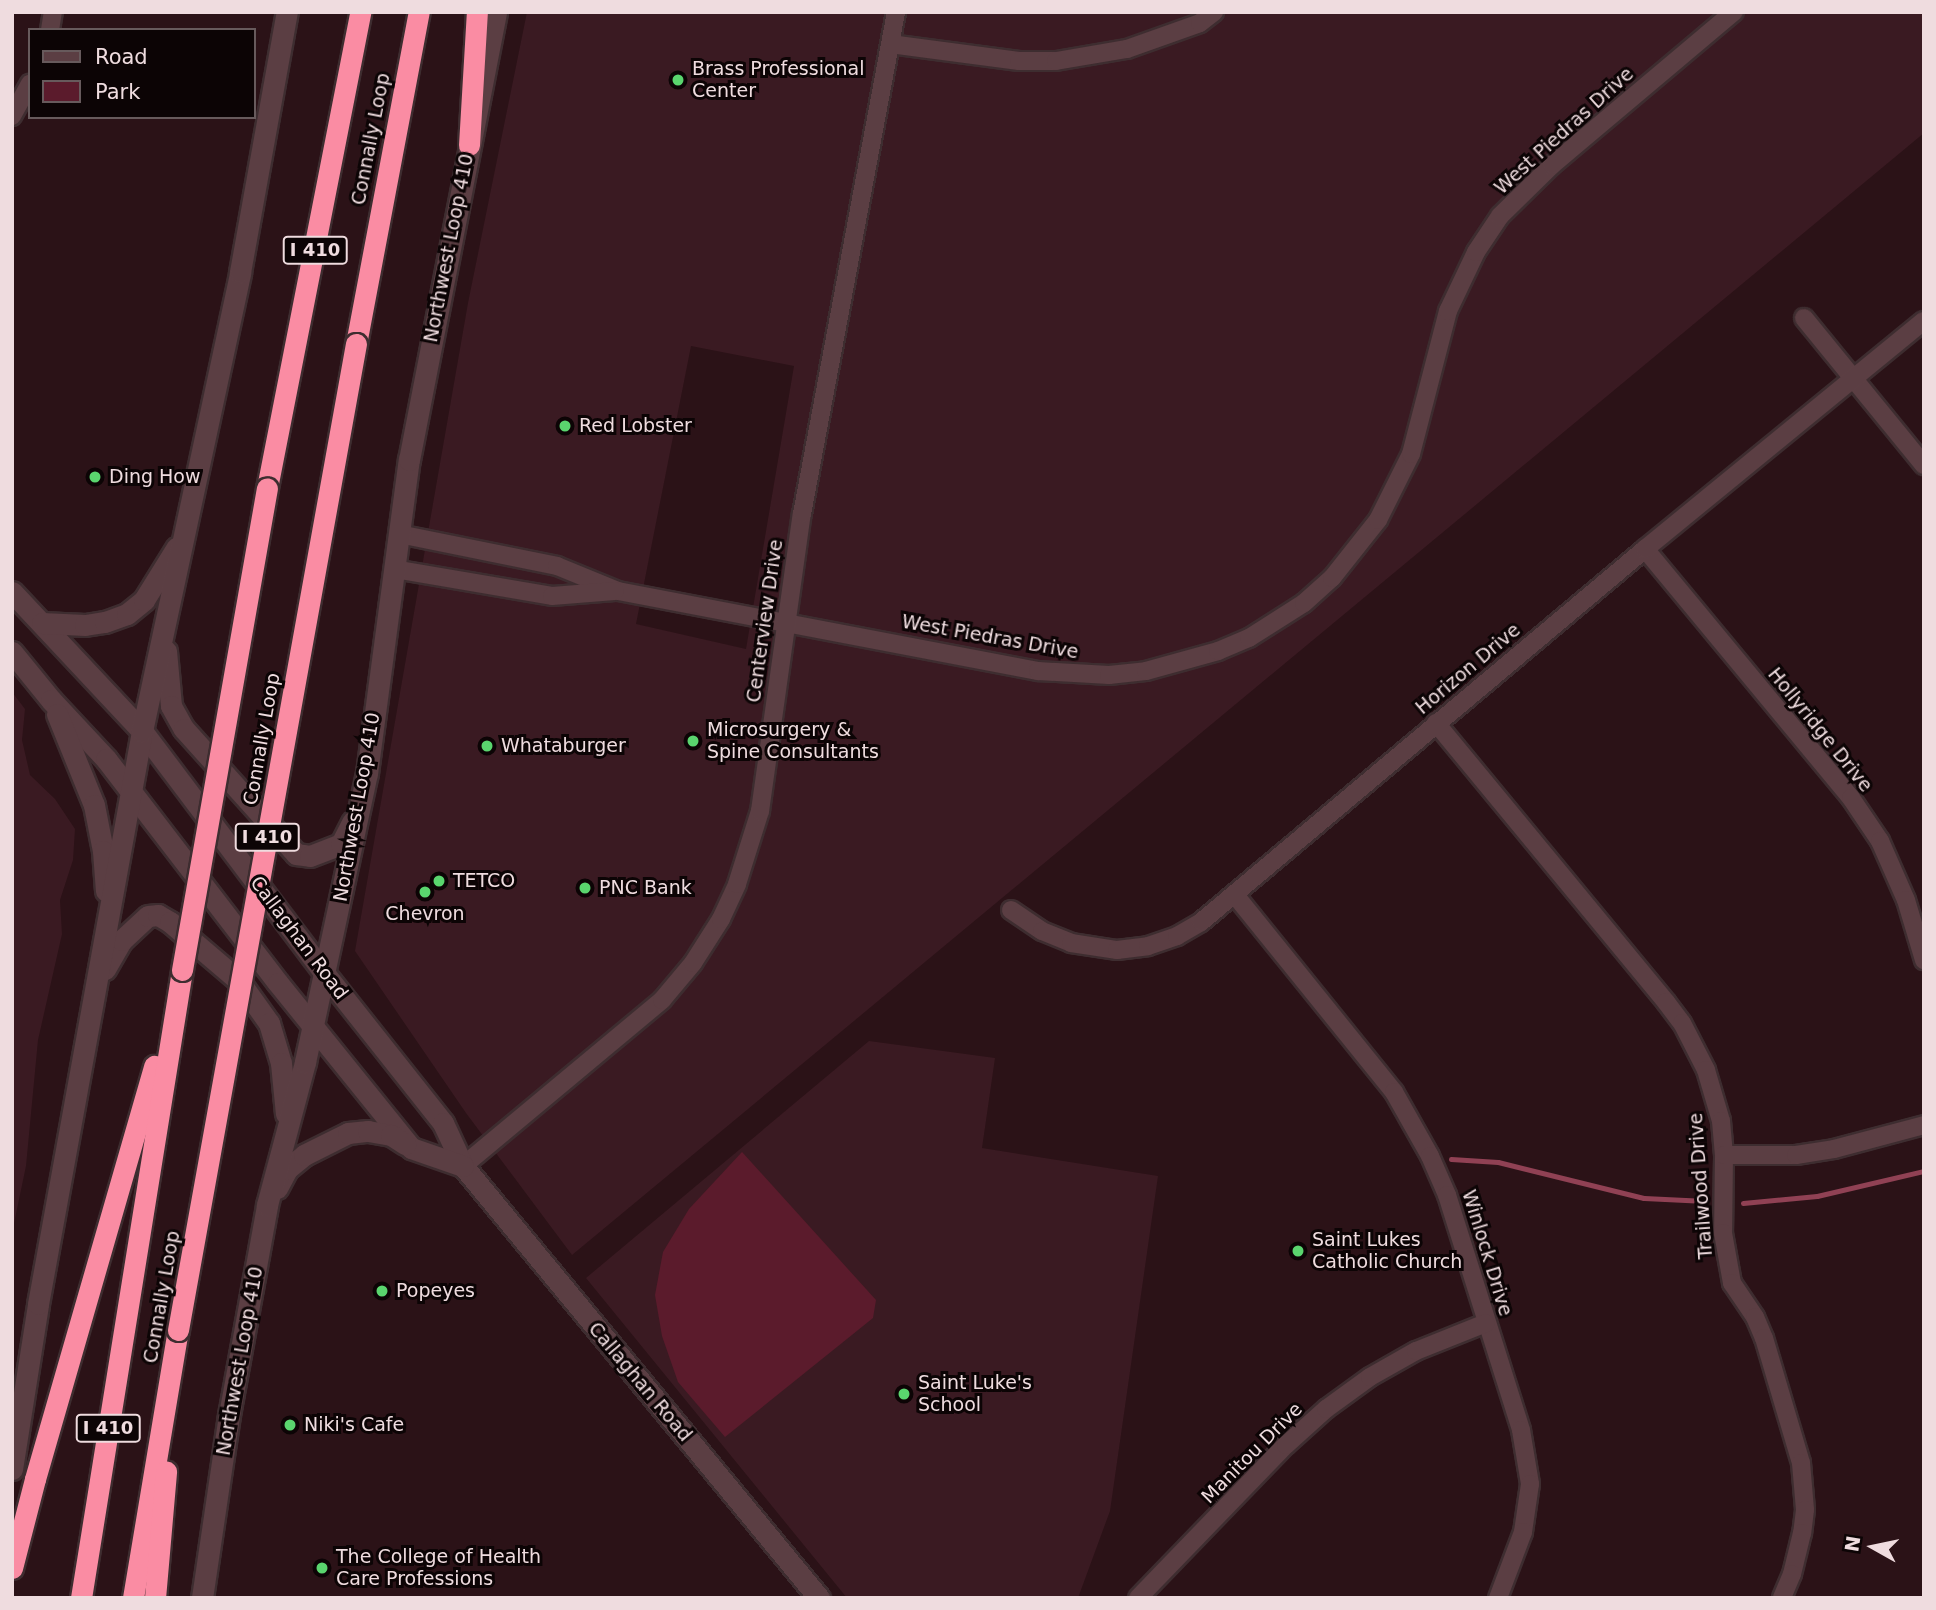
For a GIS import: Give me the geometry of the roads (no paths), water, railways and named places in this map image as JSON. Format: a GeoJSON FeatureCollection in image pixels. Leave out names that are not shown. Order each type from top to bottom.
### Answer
{"type":"FeatureCollection","features":[{"type":"Feature","properties":{"kind":"highway","name":"Connally Loop"},"geometry":{"type":"LineString","coordinates":[[81,1598],[181,970],[267,488],[360,12]]}},
{"type":"Feature","properties":{"kind":"highway","name":"Connally Loop"},"geometry":{"type":"LineString","coordinates":[[133,1598],[178,1330],[418,12]]}},
{"type":"Feature","properties":{"kind":"highway"},"geometry":{"type":"LineString","coordinates":[[469,145],[477,12]]}},
{"type":"Feature","properties":{"kind":"highway"},"geometry":{"type":"LineString","coordinates":[[12,1569],[181,970]]}},
{"type":"Feature","properties":{"kind":"highway"},"geometry":{"type":"LineString","coordinates":[[155,1598],[178,1330]]}},
{"type":"Feature","properties":{"kind":"main road"},"geometry":{"type":"LineString","coordinates":[[12,1469],[36,1317],[142,731],[240,272],[287,12]]}},
{"type":"Feature","properties":{"kind":"main road","name":"Northwest Loop 410"},"geometry":{"type":"LineString","coordinates":[[202,1598],[229,1415],[267,1205],[325,974],[368,773],[409,460],[496,12]]}},
{"type":"Feature","properties":{"kind":"main road"},"geometry":{"type":"LineString","coordinates":[[42,623],[85,625],[105,622],[127,614],[144,600],[185,533]]}},
{"type":"Feature","properties":{"kind":"main road","name":"Callaghan Road"},"geometry":{"type":"LineString","coordinates":[[12,592],[142,731],[325,974],[443,1123],[463,1166],[819,1598]]}},
{"type":"Feature","properties":{"kind":"main road"},"geometry":{"type":"LineString","coordinates":[[164,628],[171,706],[184,729],[296,854],[310,856],[341,844],[349,832],[368,773]]}},
{"type":"Feature","properties":{"kind":"main road"},"geometry":{"type":"LineString","coordinates":[[12,652],[132,791],[312,1026],[411,1148]]}},
{"type":"Feature","properties":{"kind":"main road"},"geometry":{"type":"LineString","coordinates":[[51,699],[94,805],[103,851],[108,923]]}},
{"type":"Feature","properties":{"kind":"main road"},"geometry":{"type":"LineString","coordinates":[[97,984],[122,940],[134,927],[148,916],[158,915],[170,922],[239,981],[269,1023],[281,1063],[287,1130]]}},
{"type":"Feature","properties":{"kind":"main road"},"geometry":{"type":"LineString","coordinates":[[267,1205],[287,1170],[326,1141],[368,1131],[391,1135],[411,1148],[463,1166]]}},
{"type":"Feature","properties":{"kind":"street","name":"Centerview Drive"},"geometry":{"type":"LineString","coordinates":[[463,1166],[662,1000],[693,963],[721,919],[750,848],[760,811],[785,622],[841,299],[896,12]]}},
{"type":"Feature","properties":{"kind":"street"},"geometry":{"type":"LineString","coordinates":[[890,44],[1019,61],[1056,61],[1127,49],[1200,23],[1214,12]]}},
{"type":"Feature","properties":{"kind":"street","name":"West Piedras Drive"},"geometry":{"type":"LineString","coordinates":[[399,534],[557,566],[618,591],[1038,671],[1109,675],[1179,664],[1249,638],[1280,620],[1332,578],[1357,550],[1396,488],[1422,419],[1448,311],[1476,252],[1500,216],[1552,165],[1734,12]]}},
{"type":"Feature","properties":{"kind":"street"},"geometry":{"type":"LineString","coordinates":[[12,116],[28,88]]}},
{"type":"Feature","properties":{"kind":"street"},"geometry":{"type":"LineString","coordinates":[[1804,318],[1924,465]]}},
{"type":"Feature","properties":{"kind":"street","name":"Horizon Drive"},"geometry":{"type":"LineString","coordinates":[[1011,910],[1042,931],[1070,943],[1116,950],[1148,946],[1177,936],[1201,922],[1644,549],[1924,321]]}},
{"type":"Feature","properties":{"kind":"street","name":"Hollyridge Drive"},"geometry":{"type":"LineString","coordinates":[[1644,549],[1851,798],[1873,830],[1895,870],[1924,960]]}},
{"type":"Feature","properties":{"kind":"street","name":"West Piedras Drive"},"geometry":{"type":"LineString","coordinates":[[394,569],[552,596],[618,591]]}},
{"type":"Feature","properties":{"kind":"street","name":"Trailwood Drive"},"geometry":{"type":"LineString","coordinates":[[1436,723],[1682,1023],[1695,1046],[1714,1095],[1724,1155],[1723,1233],[1732,1283],[1755,1317],[1764,1338],[1801,1464],[1804,1510],[1802,1533],[1792,1574],[1782,1598]]}},
{"type":"Feature","properties":{"kind":"street","name":"Winlock Drive"},"geometry":{"type":"LineString","coordinates":[[1235,895],[1394,1092],[1430,1156],[1447,1195],[1521,1430],[1530,1484],[1523,1532],[1498,1598]]}},
{"type":"Feature","properties":{"kind":"street"},"geometry":{"type":"LineString","coordinates":[[1724,1155],[1796,1155],[1834,1149],[1924,1125]]}},
{"type":"Feature","properties":{"kind":"street","name":"Manitou Drive"},"geometry":{"type":"LineString","coordinates":[[1138,1598],[1286,1445],[1326,1409],[1370,1377],[1416,1351],[1486,1323]]}},
{"type":"Feature","properties":{"kind":"waterway"},"geometry":{"type":"LineString","coordinates":[[1451,1159],[1498,1162],[1644,1198],[1706,1201]]}},
{"type":"Feature","properties":{"kind":"waterway"},"geometry":{"type":"LineString","coordinates":[[1743,1203],[1817,1196],[1924,1171]]}},
{"type":"Feature","properties":{"kind":"place","name":"Brass Professional Center"},"geometry":{"type":"Point","coordinates":[678,80]}},
{"type":"Feature","properties":{"kind":"place","name":"Red Lobster"},"geometry":{"type":"Point","coordinates":[565,426]}},
{"type":"Feature","properties":{"kind":"place","name":"Ding How"},"geometry":{"type":"Point","coordinates":[95,477]}},
{"type":"Feature","properties":{"kind":"place","name":"Microsurgery & Spine Consultants"},"geometry":{"type":"Point","coordinates":[693,741]}},
{"type":"Feature","properties":{"kind":"place","name":"Whataburger"},"geometry":{"type":"Point","coordinates":[487,746]}},
{"type":"Feature","properties":{"kind":"place","name":"TETCO"},"geometry":{"type":"Point","coordinates":[439,881]}},
{"type":"Feature","properties":{"kind":"place","name":"PNC Bank"},"geometry":{"type":"Point","coordinates":[585,888]}},
{"type":"Feature","properties":{"kind":"place","name":"Chevron"},"geometry":{"type":"Point","coordinates":[425,892]}},
{"type":"Feature","properties":{"kind":"place","name":"Saint Lukes Catholic Church"},"geometry":{"type":"Point","coordinates":[1298,1251]}},
{"type":"Feature","properties":{"kind":"place","name":"Popeyes"},"geometry":{"type":"Point","coordinates":[382,1291]}},
{"type":"Feature","properties":{"kind":"place","name":"Saint Luke's School"},"geometry":{"type":"Point","coordinates":[904,1394]}},
{"type":"Feature","properties":{"kind":"place","name":"Niki's Cafe"},"geometry":{"type":"Point","coordinates":[290,1425]}},
{"type":"Feature","properties":{"kind":"place","name":"The College of Health Care Professions"},"geometry":{"type":"Point","coordinates":[322,1568]}}]}
